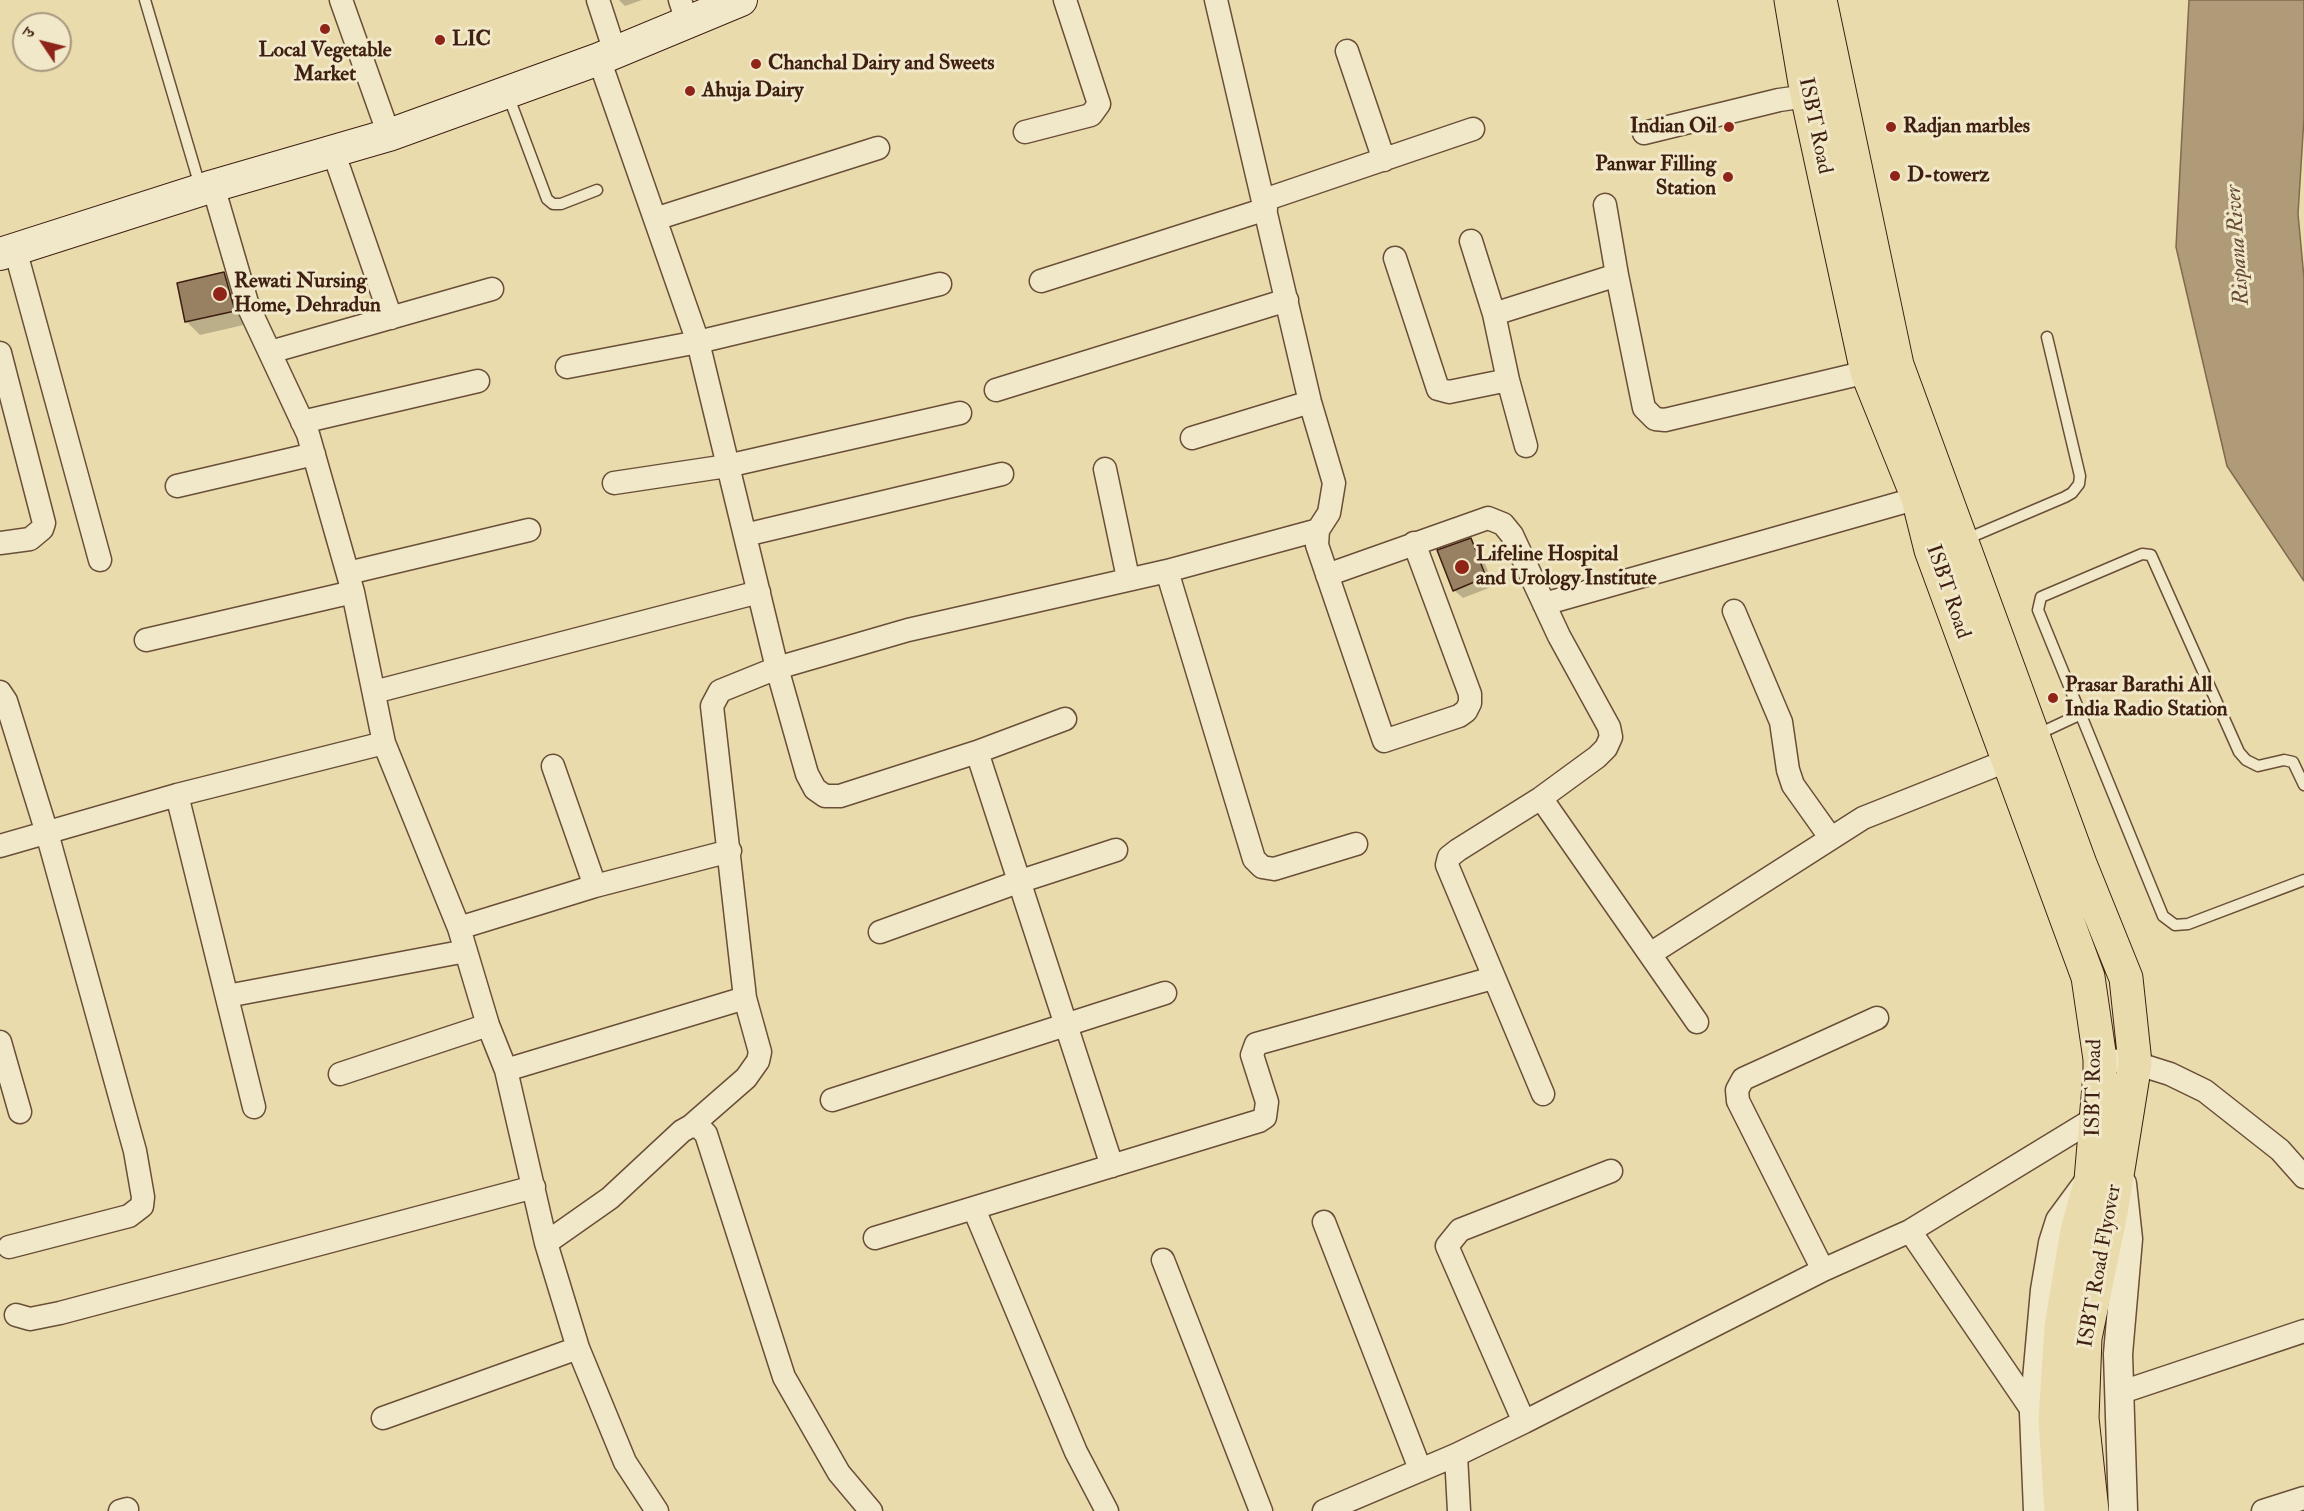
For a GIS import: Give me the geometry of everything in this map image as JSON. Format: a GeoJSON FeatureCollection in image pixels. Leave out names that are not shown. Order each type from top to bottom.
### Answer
{"type":"FeatureCollection","features":[{"type":"Feature","properties":{"kind":"highway","name":"ISBT Road"},"geometry":{"type":"LineString","coordinates":[[1791,0],[1807,94],[1867,372],[1918,498],[1931,550],[2088,977],[2100,1059],[2091,1180]]}},
{"type":"Feature","properties":{"kind":"highway","name":"ISBT Road Flyover"},"geometry":{"type":"LineString","coordinates":[[1820,0],[1898,365],[2033,737],[2126,978],[2135,1063],[2111,1213],[2085,1338],[2082,1418],[2092,1511]]}},
{"type":"Feature","properties":{"kind":"highway","name":"ISBT Road Flyover"},"geometry":{"type":"LineString","coordinates":[[2061,1511],[2055,1420],[2059,1350],[2077,1231],[2091,1180]]}},
{"type":"Feature","properties":{"kind":"main road"},"geometry":{"type":"LineString","coordinates":[[8,251],[207,188],[389,135],[607,56],[683,11],[741,0]]}},
{"type":"Feature","properties":{"kind":"street"},"geometry":{"type":"LineString","coordinates":[[341,0],[389,135]]}},
{"type":"Feature","properties":{"kind":"street"},"geometry":{"type":"LineString","coordinates":[[598,0],[607,56],[655,219],[698,342],[777,669],[807,774],[815,789],[825,796],[840,796],[977,752],[1065,719]]}},
{"type":"Feature","properties":{"kind":"street"},"geometry":{"type":"LineString","coordinates":[[1025,132],[1090,114],[1100,104],[1065,0]]}},
{"type":"Feature","properties":{"kind":"street"},"geometry":{"type":"LineString","coordinates":[[1216,0],[1310,402],[1334,483],[1329,513],[1318,530],[1317,545],[1384,741],[1459,716],[1470,704],[1470,694],[1414,543]]}},
{"type":"Feature","properties":{"kind":"street"},"geometry":{"type":"LineString","coordinates":[[1347,51],[1384,160]]}},
{"type":"Feature","properties":{"kind":"street"},"geometry":{"type":"LineString","coordinates":[[1644,133],[1807,94],[1839,93]]}},
{"type":"Feature","properties":{"kind":"street"},"geometry":{"type":"LineString","coordinates":[[1041,281],[1265,205],[1473,129]]}},
{"type":"Feature","properties":{"kind":"street"},"geometry":{"type":"LineString","coordinates":[[655,219],[878,148]]}},
{"type":"Feature","properties":{"kind":"street"},"geometry":{"type":"LineString","coordinates":[[333,151],[391,318]]}},
{"type":"Feature","properties":{"kind":"street"},"geometry":{"type":"LineString","coordinates":[[207,188],[248,306],[302,422],[314,454],[351,583],[384,743],[459,928],[488,1025],[506,1070],[546,1243],[578,1348],[625,1462],[657,1511]]}},
{"type":"Feature","properties":{"kind":"street"},"geometry":{"type":"LineString","coordinates":[[1605,205],[1644,408],[1655,419],[1665,420],[1867,372]]}},
{"type":"Feature","properties":{"kind":"street"},"geometry":{"type":"LineString","coordinates":[[1471,241],[1494,314],[1508,380],[1526,446]]}},
{"type":"Feature","properties":{"kind":"street"},"geometry":{"type":"LineString","coordinates":[[8,251],[100,560]]}},
{"type":"Feature","properties":{"kind":"street"},"geometry":{"type":"LineString","coordinates":[[1395,258],[1438,389],[1449,392],[1508,380]]}},
{"type":"Feature","properties":{"kind":"street"},"geometry":{"type":"LineString","coordinates":[[1494,314],[1617,275]]}},
{"type":"Feature","properties":{"kind":"street"},"geometry":{"type":"LineString","coordinates":[[567,367],[698,342],[940,284]]}},
{"type":"Feature","properties":{"kind":"street"},"geometry":{"type":"LineString","coordinates":[[270,352],[492,289]]}},
{"type":"Feature","properties":{"kind":"street"},"geometry":{"type":"LineString","coordinates":[[996,390],[1287,300]]}},
{"type":"Feature","properties":{"kind":"street"},"geometry":{"type":"LineString","coordinates":[[0,353],[4,384],[44,523],[42,529],[30,539],[0,543]]}},
{"type":"Feature","properties":{"kind":"street"},"geometry":{"type":"LineString","coordinates":[[302,422],[478,381]]}},
{"type":"Feature","properties":{"kind":"street"},"geometry":{"type":"LineString","coordinates":[[1192,438],[1310,402]]}},
{"type":"Feature","properties":{"kind":"street"},"geometry":{"type":"LineString","coordinates":[[614,483],[728,466],[960,413]]}},
{"type":"Feature","properties":{"kind":"street"},"geometry":{"type":"LineString","coordinates":[[177,486],[314,454]]}},
{"type":"Feature","properties":{"kind":"street"},"geometry":{"type":"LineString","coordinates":[[1105,469],[1128,578]]}},
{"type":"Feature","properties":{"kind":"street"},"geometry":{"type":"LineString","coordinates":[[745,535],[1002,474]]}},
{"type":"Feature","properties":{"kind":"street"},"geometry":{"type":"LineString","coordinates":[[1544,604],[1918,498]]}},
{"type":"Feature","properties":{"kind":"street"},"geometry":{"type":"LineString","coordinates":[[1327,575],[1488,518],[1496,520],[1503,524],[1512,535],[1544,604],[1609,728],[1611,737],[1606,748],[1597,758],[1541,798],[1458,850],[1449,857],[1447,865],[1543,1094]]}},
{"type":"Feature","properties":{"kind":"street"},"geometry":{"type":"LineString","coordinates":[[146,640],[351,583],[529,530]]}},
{"type":"Feature","properties":{"kind":"street"},"geometry":{"type":"LineString","coordinates":[[546,1243],[610,1198],[682,1131],[691,1126],[746,1078],[758,1061],[760,1052],[745,998],[712,706],[720,691],[777,669],[908,630],[1128,578],[1167,571],[1318,530]]}},
{"type":"Feature","properties":{"kind":"street"},"geometry":{"type":"LineString","coordinates":[[1167,571],[1254,859],[1262,867],[1274,869],[1356,844]]}},
{"type":"Feature","properties":{"kind":"street"},"geometry":{"type":"LineString","coordinates":[[374,692],[759,592]]}},
{"type":"Feature","properties":{"kind":"street"},"geometry":{"type":"LineString","coordinates":[[1734,610],[1781,722],[1788,770],[1793,785],[1830,837]]}},
{"type":"Feature","properties":{"kind":"street"},"geometry":{"type":"LineString","coordinates":[[0,692],[6,701],[47,833],[135,1152],[143,1197],[142,1206],[129,1216],[9,1247]]}},
{"type":"Feature","properties":{"kind":"street"},"geometry":{"type":"LineString","coordinates":[[0,846],[177,795],[384,743]]}},
{"type":"Feature","properties":{"kind":"street"},"geometry":{"type":"LineString","coordinates":[[977,752],[1112,1166]]}},
{"type":"Feature","properties":{"kind":"street"},"geometry":{"type":"LineString","coordinates":[[1650,954],[1863,818],[2009,760]]}},
{"type":"Feature","properties":{"kind":"street"},"geometry":{"type":"LineString","coordinates":[[553,766],[595,886]]}},
{"type":"Feature","properties":{"kind":"street"},"geometry":{"type":"LineString","coordinates":[[177,795],[254,1107]]}},
{"type":"Feature","properties":{"kind":"street"},"geometry":{"type":"LineString","coordinates":[[1541,798],[1697,1022]]}},
{"type":"Feature","properties":{"kind":"street"},"geometry":{"type":"LineString","coordinates":[[880,932],[1018,882],[1116,850]]}},
{"type":"Feature","properties":{"kind":"street"},"geometry":{"type":"LineString","coordinates":[[459,928],[595,886],[730,851]]}},
{"type":"Feature","properties":{"kind":"street"},"geometry":{"type":"LineString","coordinates":[[227,996],[466,951]]}},
{"type":"Feature","properties":{"kind":"street"},"geometry":{"type":"LineString","coordinates":[[875,1238],[1258,1121],[1264,1117],[1267,1102],[1252,1055],[1256,1044],[1493,978]]}},
{"type":"Feature","properties":{"kind":"street"},"geometry":{"type":"LineString","coordinates":[[832,1100],[1166,993]]}},
{"type":"Feature","properties":{"kind":"street"},"geometry":{"type":"LineString","coordinates":[[506,1070],[745,998]]}},
{"type":"Feature","properties":{"kind":"street"},"geometry":{"type":"LineString","coordinates":[[1823,1270],[1738,1101],[1737,1090],[1743,1079],[1877,1018]]}},
{"type":"Feature","properties":{"kind":"street"},"geometry":{"type":"LineString","coordinates":[[340,1074],[488,1025]]}},
{"type":"Feature","properties":{"kind":"street"},"geometry":{"type":"LineString","coordinates":[[0,1042],[20,1112]]}},
{"type":"Feature","properties":{"kind":"street"},"geometry":{"type":"LineString","coordinates":[[2100,1059],[2135,1063],[2170,1074],[2205,1091],[2280,1150],[2304,1177]]}},
{"type":"Feature","properties":{"kind":"street"},"geometry":{"type":"LineString","coordinates":[[1324,1511],[1456,1455],[1823,1270],[1910,1231],[2097,1117]]}},
{"type":"Feature","properties":{"kind":"street"},"geometry":{"type":"LineString","coordinates":[[691,1126],[699,1127],[706,1134],[784,1377],[839,1473],[872,1511]]}},
{"type":"Feature","properties":{"kind":"street"},"geometry":{"type":"LineString","coordinates":[[2119,1164],[2128,1239],[2118,1354],[2123,1511]]}},
{"type":"Feature","properties":{"kind":"street"},"geometry":{"type":"LineString","coordinates":[[1524,1422],[1447,1246],[1460,1230],[1611,1172]]}},
{"type":"Feature","properties":{"kind":"street"},"geometry":{"type":"LineString","coordinates":[[2038,1511],[2034,1413],[2039,1343],[2053,1244],[2060,1221],[2091,1180]]}},
{"type":"Feature","properties":{"kind":"street"},"geometry":{"type":"LineString","coordinates":[[16,1315],[30,1319],[60,1313],[534,1187]]}},
{"type":"Feature","properties":{"kind":"street"},"geometry":{"type":"LineString","coordinates":[[974,1209],[1076,1452],[1107,1511]]}},
{"type":"Feature","properties":{"kind":"street"},"geometry":{"type":"LineString","coordinates":[[1324,1222],[1420,1469]]}},
{"type":"Feature","properties":{"kind":"street"},"geometry":{"type":"LineString","coordinates":[[1910,1231],[2034,1413]]}},
{"type":"Feature","properties":{"kind":"street"},"geometry":{"type":"LineString","coordinates":[[1163,1260],[1261,1511]]}},
{"type":"Feature","properties":{"kind":"street"},"geometry":{"type":"LineString","coordinates":[[2119,1393],[2304,1331]]}},
{"type":"Feature","properties":{"kind":"street"},"geometry":{"type":"LineString","coordinates":[[383,1418],[578,1348]]}},
{"type":"Feature","properties":{"kind":"street"},"geometry":{"type":"LineString","coordinates":[[1456,1455],[1459,1511]]}},
{"type":"Feature","properties":{"kind":"street"},"geometry":{"type":"LineString","coordinates":[[2264,1511],[2304,1498]]}},
{"type":"Feature","properties":{"kind":"lane"},"geometry":{"type":"LineString","coordinates":[[145,0],[207,188]]}},
{"type":"Feature","properties":{"kind":"lane"},"geometry":{"type":"LineString","coordinates":[[507,92],[547,199],[553,204],[561,204],[597,190]]}},
{"type":"Feature","properties":{"kind":"lane"},"geometry":{"type":"LineString","coordinates":[[1961,542],[2065,497],[2072,493],[2079,484],[2080,476],[2047,337]]}},
{"type":"Feature","properties":{"kind":"lane"},"geometry":{"type":"LineString","coordinates":[[2304,785],[2293,762],[2284,760],[2258,766],[2246,760],[2239,752],[2151,555],[2142,554],[2046,593],[2038,601],[2038,610],[2079,715],[2163,916],[2175,925],[2188,924],[2304,880]]}},
{"type":"Feature","properties":{"kind":"lane"},"geometry":{"type":"LineString","coordinates":[[2033,737],[2079,715]]}},
{"type":"Feature","properties":{"kind":"water","name":"Rispana River"},"geometry":{"type":"Polygon","coordinates":[[[2189,0],[2304,0],[2304,118],[2298,214],[2304,278],[2304,581],[2227,466],[2176,247],[2189,0]]]}},
{"type":"Feature","properties":{"kind":"building"},"geometry":{"type":"Polygon","coordinates":[[[224,272],[235,311],[185,322],[177,283],[224,272]]]}},
{"type":"Feature","properties":{"kind":"building"},"geometry":{"type":"Polygon","coordinates":[[[1471,538],[1486,577],[1453,591],[1437,550],[1471,538]]]}},
{"type":"Feature","properties":{"kind":"place","name":"Local Vegetable Market"},"geometry":{"type":"Point","coordinates":[325,29]}},
{"type":"Feature","properties":{"kind":"place","name":"LIC"},"geometry":{"type":"Point","coordinates":[440,40]}},
{"type":"Feature","properties":{"kind":"place","name":"Chanchal Dairy and Sweets"},"geometry":{"type":"Point","coordinates":[756,64]}},
{"type":"Feature","properties":{"kind":"place","name":"Ahuja Dairy"},"geometry":{"type":"Point","coordinates":[690,91]}},
{"type":"Feature","properties":{"kind":"place","name":"Indian Oil"},"geometry":{"type":"Point","coordinates":[1729,127]}},
{"type":"Feature","properties":{"kind":"place","name":"Radjan marbles"},"geometry":{"type":"Point","coordinates":[1891,127]}},
{"type":"Feature","properties":{"kind":"place","name":"D-towerz"},"geometry":{"type":"Point","coordinates":[1895,176]}},
{"type":"Feature","properties":{"kind":"place","name":"Panwar Filling Station"},"geometry":{"type":"Point","coordinates":[1728,177]}},
{"type":"Feature","properties":{"kind":"place","name":"Rewati Nursing Home, Dehradun"},"geometry":{"type":"Point","coordinates":[220,294]}},
{"type":"Feature","properties":{"kind":"place","name":"Lifeline Hospital and Urology Institute"},"geometry":{"type":"Point","coordinates":[1462,567]}},
{"type":"Feature","properties":{"kind":"place","name":"Prasar Barathi All India Radio Station"},"geometry":{"type":"Point","coordinates":[2053,698]}}]}
